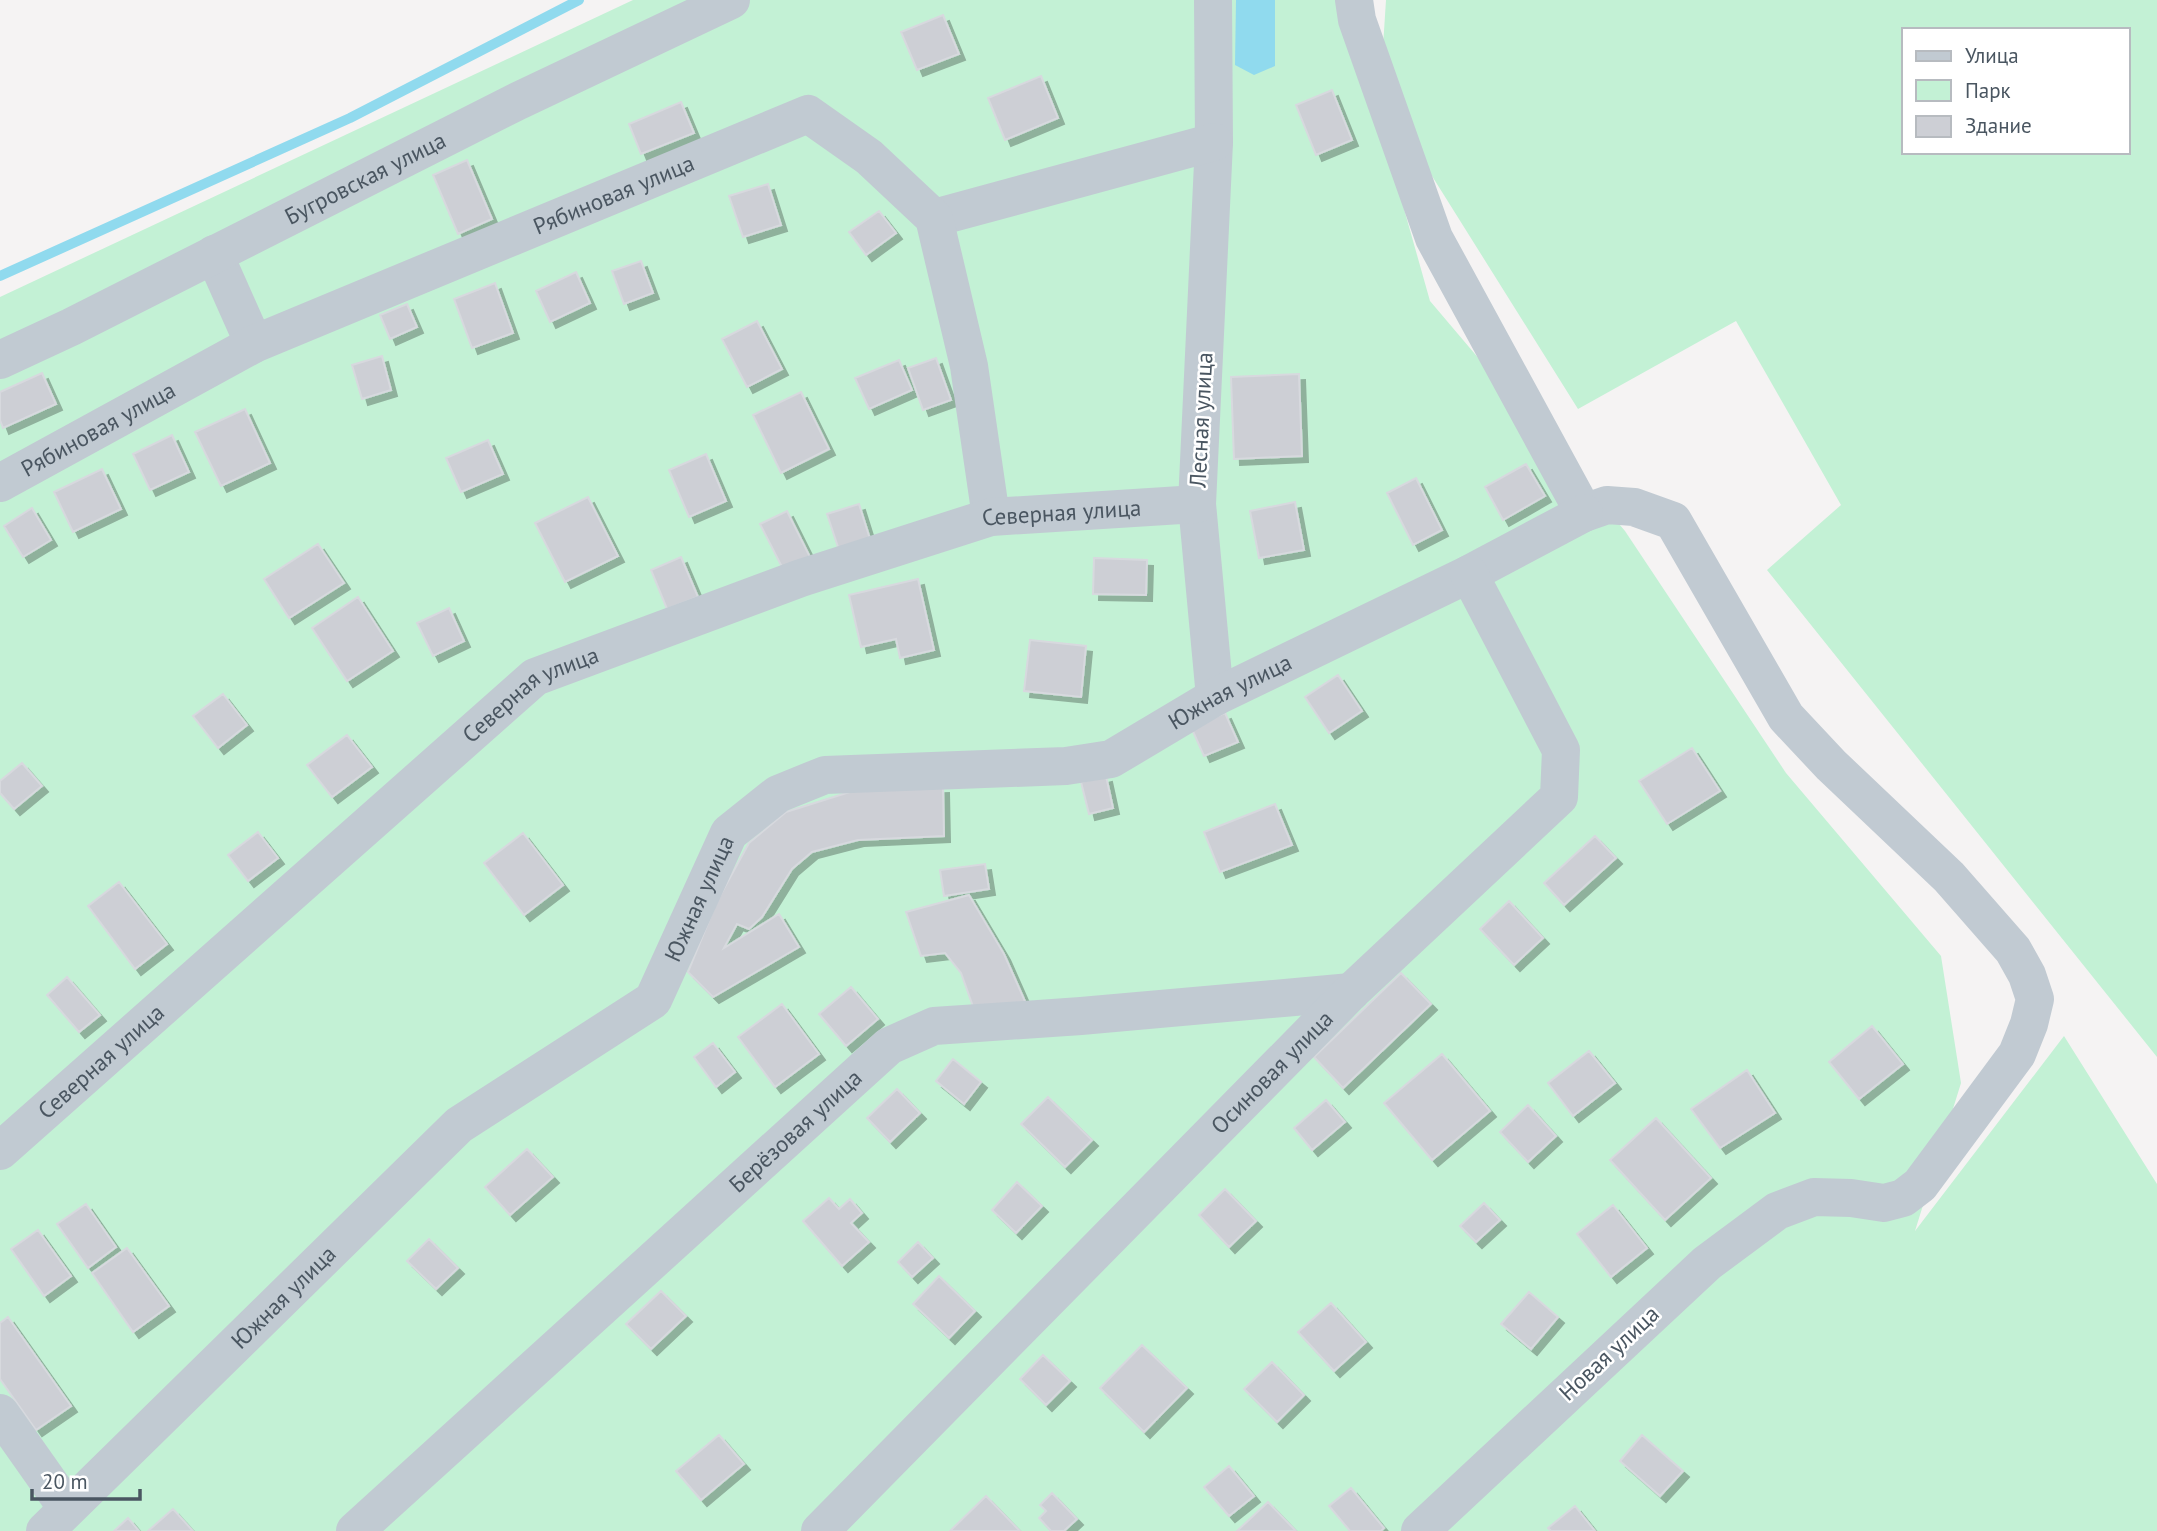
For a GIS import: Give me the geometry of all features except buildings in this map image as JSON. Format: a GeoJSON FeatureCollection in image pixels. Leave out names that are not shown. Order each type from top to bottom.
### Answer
{"type":"FeatureCollection","features":[{"type":"Feature","properties":{"kind":"street","name":"Бугровская улица"},"geometry":{"type":"LineString","coordinates":[[0,360],[71,327],[518,101],[731,0]]}},
{"type":"Feature","properties":{"kind":"street","name":"Лесная улица"},"geometry":{"type":"LineString","coordinates":[[1213,0],[1214,142],[1197,505],[1215,697]]}},
{"type":"Feature","properties":{"kind":"street"},"geometry":{"type":"LineString","coordinates":[[1354,0],[1357,20],[1434,238],[1584,513]]}},
{"type":"Feature","properties":{"kind":"street","name":"Рябиновая улица"},"geometry":{"type":"LineString","coordinates":[[0,483],[254,344],[808,114],[869,157],[934,218]]}},
{"type":"Feature","properties":{"kind":"street"},"geometry":{"type":"LineString","coordinates":[[991,517],[969,366],[934,218],[1214,142]]}},
{"type":"Feature","properties":{"kind":"street"},"geometry":{"type":"LineString","coordinates":[[214,254],[254,344]]}},
{"type":"Feature","properties":{"kind":"street","name":"Северная улица"},"geometry":{"type":"LineString","coordinates":[[0,1151],[536,677],[801,578],[991,517],[1197,505]]}},
{"type":"Feature","properties":{"kind":"street","name":"Новая улица"},"geometry":{"type":"LineString","coordinates":[[1420,1531],[1707,1263],[1777,1211],[1814,1198],[1851,1198],[1884,1203],[1903,1198],[1920,1185],[2017,1054],[2035,999],[2028,975],[2013,950],[1949,877],[1831,765],[1786,717],[1673,521],[1634,507],[1607,505],[1584,513]]}},
{"type":"Feature","properties":{"kind":"street","name":"Южная улица"},"geometry":{"type":"LineString","coordinates":[[56,1519],[459,1125],[653,1000],[729,833],[778,794],[825,775],[1066,766],[1111,759],[1215,697],[1469,574],[1584,513]]}},
{"type":"Feature","properties":{"kind":"street","name":"Осиновая улица"},"geometry":{"type":"LineString","coordinates":[[820,1531],[1351,992],[1559,797],[1561,750],[1469,574]]}},
{"type":"Feature","properties":{"kind":"street","name":"Берёзовая улица"},"geometry":{"type":"LineString","coordinates":[[355,1531],[889,1046],[934,1026],[1351,992]]}},
{"type":"Feature","properties":{"kind":"street"},"geometry":{"type":"LineString","coordinates":[[0,1413],[56,1519]]}},
{"type":"Feature","properties":{"kind":"green space"},"geometry":{"type":"Polygon","coordinates":[[[633,0],[1345,0],[1430,301],[1625,531],[1786,773],[1941,956],[1961,1083],[1915,1231],[2064,1036],[2157,1184],[2157,1531],[0,1531],[0,297],[633,0]]]}},
{"type":"Feature","properties":{"kind":"green space"},"geometry":{"type":"Polygon","coordinates":[[[1386,0],[2157,0],[2157,1057],[1767,570],[1841,505],[1736,321],[1578,409],[1380,93],[1386,0]]]}},
{"type":"Feature","properties":{"kind":"water"},"geometry":{"type":"Polygon","coordinates":[[[1236,0],[1275,0],[1275,66],[1254,75],[1235,65],[1236,0]]]}},
{"type":"Feature","properties":{"kind":"waterway"},"geometry":{"type":"LineString","coordinates":[[0,276],[350,118],[579,0]]}}]}
